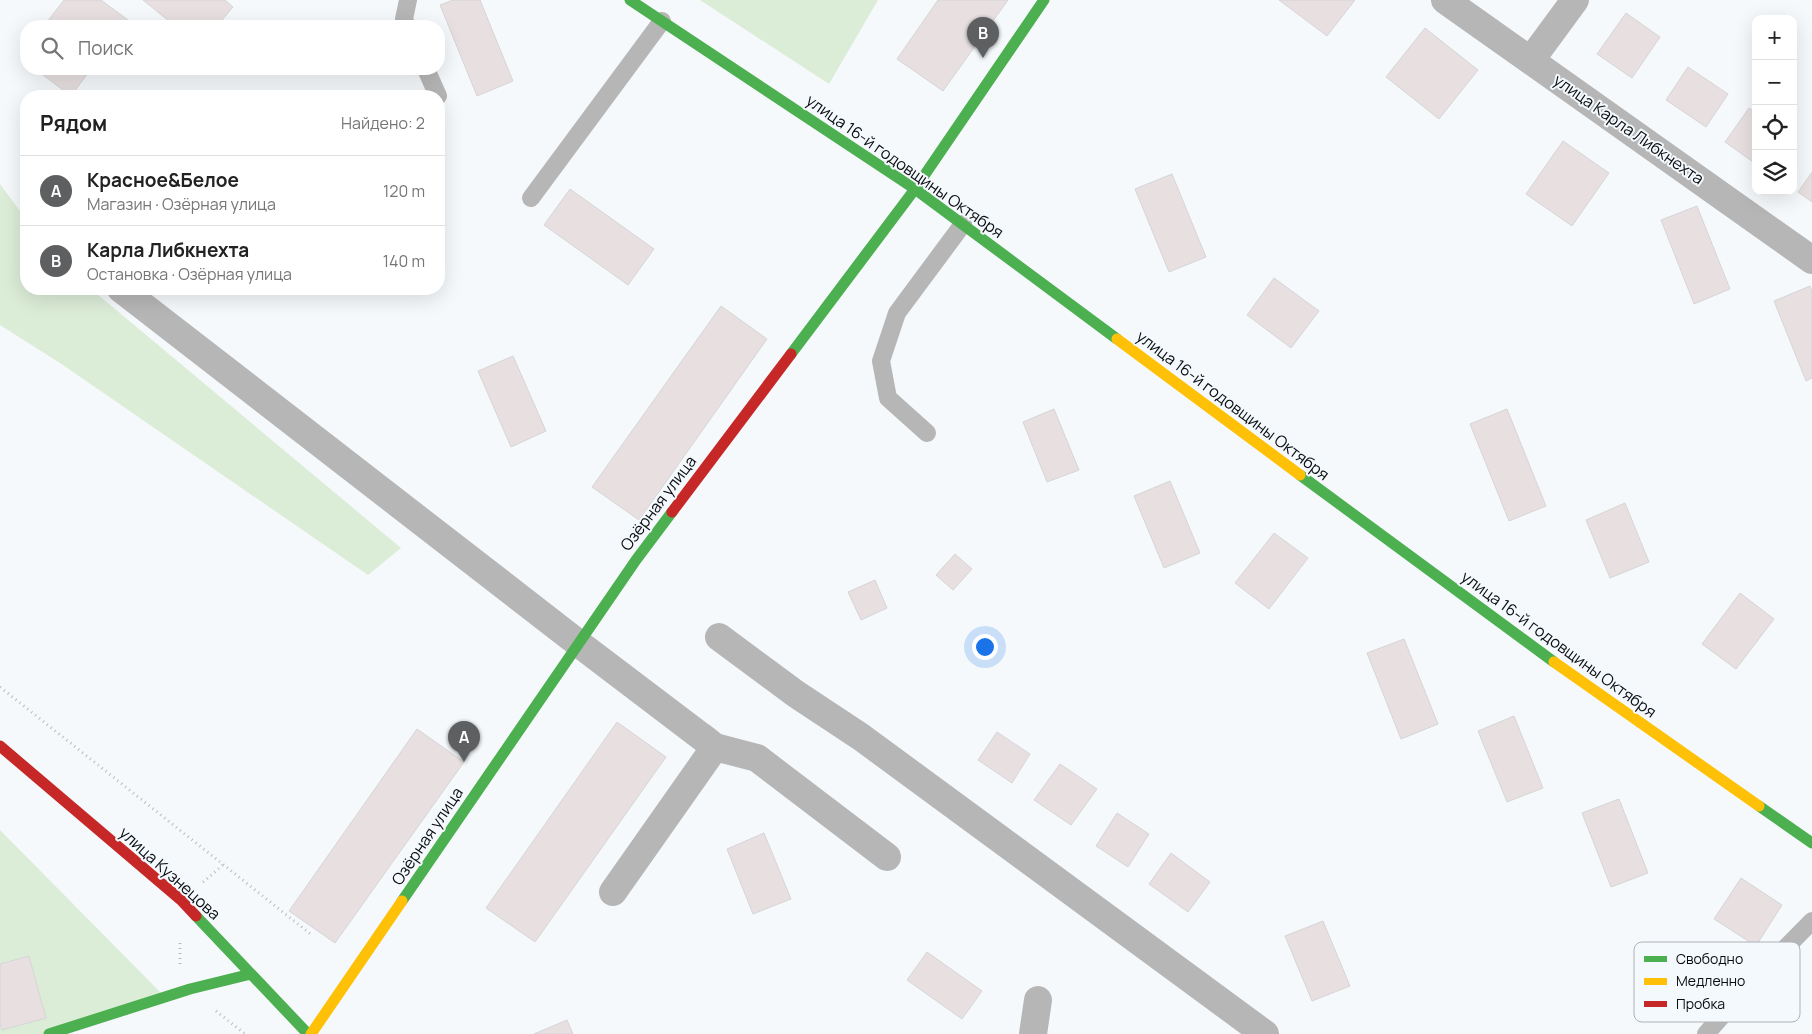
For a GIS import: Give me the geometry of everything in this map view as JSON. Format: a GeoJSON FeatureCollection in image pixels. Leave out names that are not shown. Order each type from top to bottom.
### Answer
{"type":"FeatureCollection","features":[{"type":"Feature","properties":{"kind":"street","name":"улица 16-й годовщины Октября"},"geometry":{"type":"LineString","coordinates":[[630,0],[915,189],[1536,650],[1812,843]]}},
{"type":"Feature","properties":{"kind":"street","name":"Озёрная улица"},"geometry":{"type":"LineString","coordinates":[[310,1034],[636,560],[915,189],[1044,0]]}},
{"type":"Feature","properties":{"kind":"street","name":"улица Карла Либкнехта"},"geometry":{"type":"LineString","coordinates":[[1445,0],[1812,260]]}},
{"type":"Feature","properties":{"kind":"street"},"geometry":{"type":"LineString","coordinates":[[1531,60],[1575,0]]}},
{"type":"Feature","properties":{"kind":"street"},"geometry":{"type":"LineString","coordinates":[[719,637],[796,694],[861,738],[1265,1034]]}},
{"type":"Feature","properties":{"kind":"street"},"geometry":{"type":"LineString","coordinates":[[578,643],[715,747],[757,758],[887,857]]}},
{"type":"Feature","properties":{"kind":"street","name":"улица Кузнецова"},"geometry":{"type":"LineString","coordinates":[[0,746],[181,900],[310,1034]]}},
{"type":"Feature","properties":{"kind":"street"},"geometry":{"type":"LineString","coordinates":[[613,892],[715,747]]}},
{"type":"Feature","properties":{"kind":"street"},"geometry":{"type":"LineString","coordinates":[[49,1034],[190,989],[251,974]]}},
{"type":"Feature","properties":{"kind":"street"},"geometry":{"type":"LineString","coordinates":[[1033,1034],[1038,1000]]}},
{"type":"Feature","properties":{"kind":"lane"},"geometry":{"type":"LineString","coordinates":[[404,20],[408,0]]}},
{"type":"Feature","properties":{"kind":"lane"},"geometry":{"type":"LineString","coordinates":[[531,198],[662,21]]}},
{"type":"Feature","properties":{"kind":"lane"},"geometry":{"type":"LineString","coordinates":[[429,75],[435,90]]}},
{"type":"Feature","properties":{"kind":"lane"},"geometry":{"type":"LineString","coordinates":[[927,433],[888,398],[882,361],[897,313],[963,224]]}},
{"type":"Feature","properties":{"kind":"lane"},"geometry":{"type":"LineString","coordinates":[[129,295],[578,643]]}},
{"type":"Feature","properties":{"kind":"lane"},"geometry":{"type":"LineString","coordinates":[[1791,942],[1812,921]]}},
{"type":"Feature","properties":{"kind":"lane"},"geometry":{"type":"LineString","coordinates":[[1706,1034],[1717,1022]]}},
{"type":"Feature","properties":{"kind":"path"},"geometry":{"type":"LineString","coordinates":[[0,687],[313,936]]}},
{"type":"Feature","properties":{"kind":"green space"},"geometry":{"type":"Polygon","coordinates":[[[700,0],[878,0],[829,84],[700,0]]]}},
{"type":"Feature","properties":{"kind":"green space"},"geometry":{"type":"Polygon","coordinates":[[[0,184],[20,211],[20,295],[98,295],[401,548],[368,575],[60,363],[0,325],[0,184]]]}},
{"type":"Feature","properties":{"kind":"green space"},"geometry":{"type":"Polygon","coordinates":[[[0,830],[165,997],[57,1034],[0,1034],[0,830]]]}},
{"type":"Feature","properties":{"kind":"building"},"geometry":{"type":"Polygon","coordinates":[[[64,0],[101,0],[128,20],[49,20],[64,0]]]}},
{"type":"Feature","properties":{"kind":"building"},"geometry":{"type":"Polygon","coordinates":[[[143,0],[225,0],[233,7],[222,20],[168,20],[143,0]]]}},
{"type":"Feature","properties":{"kind":"building"},"geometry":{"type":"Polygon","coordinates":[[[453,0],[480,0],[513,81],[477,96],[440,5],[453,0]]]}},
{"type":"Feature","properties":{"kind":"building"},"geometry":{"type":"Polygon","coordinates":[[[938,0],[1008,0],[943,91],[897,59],[938,0]]]}},
{"type":"Feature","properties":{"kind":"building"},"geometry":{"type":"Polygon","coordinates":[[[1279,0],[1355,0],[1327,36],[1279,0]]]}},
{"type":"Feature","properties":{"kind":"building"},"geometry":{"type":"Polygon","coordinates":[[[1626,13],[1660,37],[1632,78],[1597,54],[1626,13]]]}},
{"type":"Feature","properties":{"kind":"building"},"geometry":{"type":"Polygon","coordinates":[[[1425,28],[1478,70],[1439,119],[1386,77],[1425,28]]]}},
{"type":"Feature","properties":{"kind":"building"},"geometry":{"type":"Polygon","coordinates":[[[1688,67],[1728,94],[1706,127],[1666,100],[1688,67]]]}},
{"type":"Feature","properties":{"kind":"building"},"geometry":{"type":"Polygon","coordinates":[[[43,75],[87,75],[75,90],[63,90],[43,75]]]}},
{"type":"Feature","properties":{"kind":"building"},"geometry":{"type":"Polygon","coordinates":[[[1749,108],[1752,110],[1752,161],[1725,142],[1749,108]]]}},
{"type":"Feature","properties":{"kind":"building"},"geometry":{"type":"Polygon","coordinates":[[[1563,141],[1609,173],[1572,226],[1526,194],[1563,141]]]}},
{"type":"Feature","properties":{"kind":"building"},"geometry":{"type":"Polygon","coordinates":[[[1812,172],[1812,202],[1798,192],[1812,172]]]}},
{"type":"Feature","properties":{"kind":"building"},"geometry":{"type":"Polygon","coordinates":[[[1172,174],[1206,257],[1169,272],[1135,189],[1172,174]]]}},
{"type":"Feature","properties":{"kind":"building"},"geometry":{"type":"Polygon","coordinates":[[[570,189],[654,249],[628,285],[544,225],[570,189]]]}},
{"type":"Feature","properties":{"kind":"building"},"geometry":{"type":"Polygon","coordinates":[[[1697,206],[1730,289],[1694,304],[1661,220],[1697,206]]]}},
{"type":"Feature","properties":{"kind":"building"},"geometry":{"type":"Polygon","coordinates":[[[1274,278],[1319,311],[1291,348],[1247,315],[1274,278]]]}},
{"type":"Feature","properties":{"kind":"building"},"geometry":{"type":"Polygon","coordinates":[[[1810,286],[1812,292],[1812,378],[1806,381],[1774,301],[1810,286]]]}},
{"type":"Feature","properties":{"kind":"building"},"geometry":{"type":"Polygon","coordinates":[[[721,306],[767,339],[639,520],[592,487],[721,306]]]}},
{"type":"Feature","properties":{"kind":"building"},"geometry":{"type":"Polygon","coordinates":[[[513,356],[546,431],[511,447],[478,371],[513,356]]]}},
{"type":"Feature","properties":{"kind":"building"},"geometry":{"type":"Polygon","coordinates":[[[1054,409],[1079,470],[1047,482],[1023,422],[1054,409]]]}},
{"type":"Feature","properties":{"kind":"building"},"geometry":{"type":"Polygon","coordinates":[[[1507,409],[1546,506],[1509,521],[1470,424],[1507,409]]]}},
{"type":"Feature","properties":{"kind":"building"},"geometry":{"type":"Polygon","coordinates":[[[1170,481],[1200,553],[1164,568],[1134,496],[1170,481]]]}},
{"type":"Feature","properties":{"kind":"building"},"geometry":{"type":"Polygon","coordinates":[[[1625,503],[1649,562],[1610,578],[1586,520],[1625,503]]]}},
{"type":"Feature","properties":{"kind":"building"},"geometry":{"type":"Polygon","coordinates":[[[1274,533],[1308,558],[1269,609],[1235,583],[1274,533]]]}},
{"type":"Feature","properties":{"kind":"building"},"geometry":{"type":"Polygon","coordinates":[[[955,554],[972,569],[953,590],[936,575],[955,554]]]}},
{"type":"Feature","properties":{"kind":"building"},"geometry":{"type":"Polygon","coordinates":[[[875,580],[887,608],[861,620],[848,592],[875,580]]]}},
{"type":"Feature","properties":{"kind":"building"},"geometry":{"type":"Polygon","coordinates":[[[1740,593],[1774,619],[1736,669],[1702,644],[1740,593]]]}},
{"type":"Feature","properties":{"kind":"building"},"geometry":{"type":"Polygon","coordinates":[[[1404,639],[1438,724],[1401,739],[1367,653],[1404,639]]]}},
{"type":"Feature","properties":{"kind":"building"},"geometry":{"type":"Polygon","coordinates":[[[1514,716],[1543,788],[1507,802],[1478,731],[1514,716]]]}},
{"type":"Feature","properties":{"kind":"building"},"geometry":{"type":"Polygon","coordinates":[[[617,722],[666,757],[535,942],[486,908],[617,722]]]}},
{"type":"Feature","properties":{"kind":"building"},"geometry":{"type":"Polygon","coordinates":[[[417,729],[464,762],[335,943],[289,911],[417,729]]]}},
{"type":"Feature","properties":{"kind":"building"},"geometry":{"type":"Polygon","coordinates":[[[997,732],[1030,754],[1012,783],[978,760],[997,732]]]}},
{"type":"Feature","properties":{"kind":"building"},"geometry":{"type":"Polygon","coordinates":[[[1060,764],[1097,789],[1071,825],[1034,800],[1060,764]]]}},
{"type":"Feature","properties":{"kind":"building"},"geometry":{"type":"Polygon","coordinates":[[[1619,799],[1648,873],[1611,887],[1582,813],[1619,799]]]}},
{"type":"Feature","properties":{"kind":"building"},"geometry":{"type":"Polygon","coordinates":[[[1117,813],[1149,834],[1128,867],[1096,846],[1117,813]]]}},
{"type":"Feature","properties":{"kind":"building"},"geometry":{"type":"Polygon","coordinates":[[[764,833],[791,899],[753,914],[727,849],[764,833]]]}},
{"type":"Feature","properties":{"kind":"building"},"geometry":{"type":"Polygon","coordinates":[[[1171,853],[1210,882],[1188,912],[1149,884],[1171,853]]]}},
{"type":"Feature","properties":{"kind":"building"},"geometry":{"type":"Polygon","coordinates":[[[1741,878],[1782,905],[1759,942],[1750,942],[1714,919],[1741,878]]]}},
{"type":"Feature","properties":{"kind":"building"},"geometry":{"type":"Polygon","coordinates":[[[1323,921],[1350,986],[1312,1001],[1285,936],[1323,921]]]}},
{"type":"Feature","properties":{"kind":"building"},"geometry":{"type":"Polygon","coordinates":[[[927,952],[982,991],[962,1019],[907,980],[927,952]]]}},
{"type":"Feature","properties":{"kind":"building"},"geometry":{"type":"Polygon","coordinates":[[[29,956],[46,1018],[2,1030],[0,1023],[0,964],[29,956]]]}},
{"type":"Feature","properties":{"kind":"building"},"geometry":{"type":"Polygon","coordinates":[[[567,1020],[573,1034],[534,1034],[567,1020]]]}},
{"type":"Feature","properties":{"kind":"traffic: fast"},"geometry":{"type":"LineString","coordinates":[[630,0],[915,189],[1117,339]]}},
{"type":"Feature","properties":{"kind":"traffic: fast"},"geometry":{"type":"LineString","coordinates":[[791,354],[915,189],[1044,0]]}},
{"type":"Feature","properties":{"kind":"traffic: fast"},"geometry":{"type":"LineString","coordinates":[[1300,475],[1554,662]]}},
{"type":"Feature","properties":{"kind":"traffic: fast"},"geometry":{"type":"LineString","coordinates":[[402,901],[636,560],[672,512]]}},
{"type":"Feature","properties":{"kind":"traffic: fast"},"geometry":{"type":"LineString","coordinates":[[1759,806],[1812,843]]}},
{"type":"Feature","properties":{"kind":"traffic: fast"},"geometry":{"type":"LineString","coordinates":[[196,916],[308,1034]]}},
{"type":"Feature","properties":{"kind":"traffic: fast"},"geometry":{"type":"LineString","coordinates":[[49,1034],[190,989],[251,974]]}},
{"type":"Feature","properties":{"kind":"traffic: slow"},"geometry":{"type":"LineString","coordinates":[[1117,339],[1300,475]]}},
{"type":"Feature","properties":{"kind":"traffic: slow"},"geometry":{"type":"LineString","coordinates":[[1554,662],[1759,806]]}},
{"type":"Feature","properties":{"kind":"traffic: slow"},"geometry":{"type":"LineString","coordinates":[[311,1034],[402,901]]}},
{"type":"Feature","properties":{"kind":"traffic: jam"},"geometry":{"type":"LineString","coordinates":[[672,512],[791,354]]}},
{"type":"Feature","properties":{"kind":"traffic: jam"},"geometry":{"type":"LineString","coordinates":[[0,746],[181,900],[196,916]]}},
{"type":"Feature","properties":{"kind":"place","name":"Карла Либкнехта"},"geometry":{"type":"Point","coordinates":[983,58]}},
{"type":"Feature","properties":{"kind":"place","name":"Красное&Белое"},"geometry":{"type":"Point","coordinates":[464,762]}}]}
